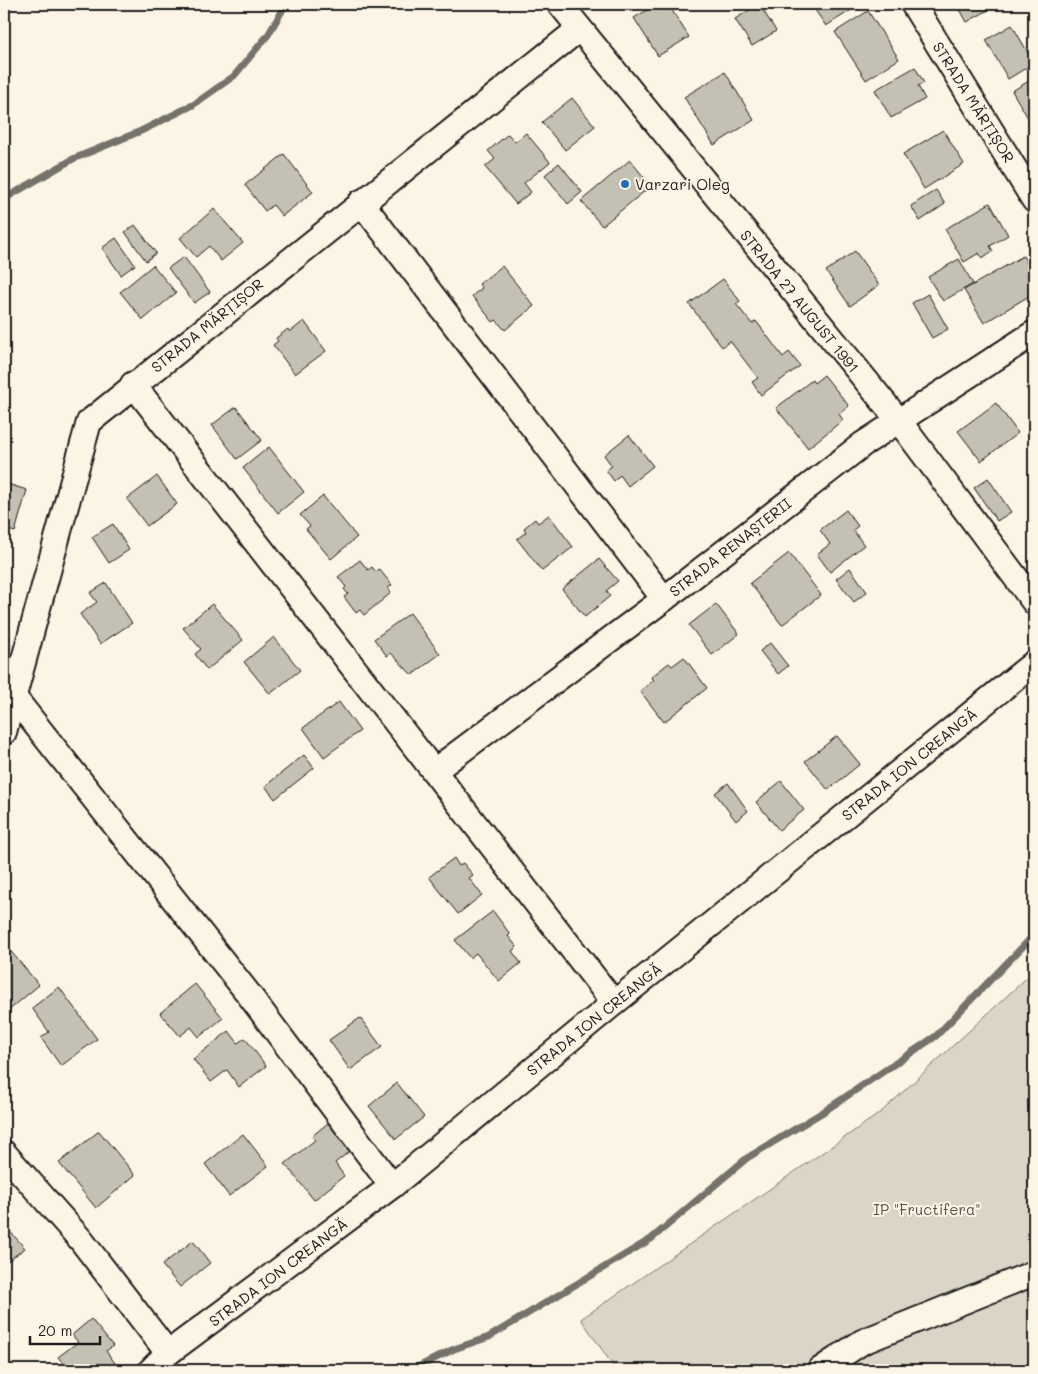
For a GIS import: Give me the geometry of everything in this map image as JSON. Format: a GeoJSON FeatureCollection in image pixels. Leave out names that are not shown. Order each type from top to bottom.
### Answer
{"type":"FeatureCollection","features":[{"type":"Feature","properties":{"kind":"street","name":"STRADA 27 AUGUST 1991"},"geometry":{"type":"LineString","coordinates":[[560,4],[899,422],[1034,602]]}},
{"type":"Feature","properties":{"kind":"street","name":"STRADA MĂRȚIȘOR"},"geometry":{"type":"LineString","coordinates":[[913,4],[1034,200]]}},
{"type":"Feature","properties":{"kind":"street","name":"STRADA MĂRȚIȘOR"},"geometry":{"type":"LineString","coordinates":[[4,732],[88,422],[133,384],[579,29]]}},
{"type":"Feature","properties":{"kind":"street"},"geometry":{"type":"LineString","coordinates":[[361,202],[664,598]]}},
{"type":"Feature","properties":{"kind":"street","name":"STRADA RENAȘTERII"},"geometry":{"type":"LineString","coordinates":[[434,771],[664,598],[862,444],[899,422],[1034,333]]}},
{"type":"Feature","properties":{"kind":"street"},"geometry":{"type":"LineString","coordinates":[[133,384],[614,1003]]}},
{"type":"Feature","properties":{"kind":"street","name":"STRADA ION CREANGĂ"},"geometry":{"type":"LineString","coordinates":[[151,1370],[168,1353],[392,1186],[614,1003],[1034,663]]}},
{"type":"Feature","properties":{"kind":"street"},"geometry":{"type":"LineString","coordinates":[[13,696],[247,992],[392,1186]]}},
{"type":"Feature","properties":{"kind":"street"},"geometry":{"type":"LineString","coordinates":[[4,1153],[81,1240],[168,1353]]}},
{"type":"Feature","properties":{"kind":"street"},"geometry":{"type":"LineString","coordinates":[[820,1370],[862,1342],[1034,1273]]}},
{"type":"Feature","properties":{"kind":"green space","name":"IP \"Fructifera\""},"geometry":{"type":"Polygon","coordinates":[[[1034,971],[1034,1370],[616,1370],[581,1319],[880,1113],[1034,971]]]}},
{"type":"Feature","properties":{"kind":"building"},"geometry":{"type":"Polygon","coordinates":[[[657,4],[668,4],[689,37],[658,56],[634,18],[657,4]]]}},
{"type":"Feature","properties":{"kind":"building"},"geometry":{"type":"Polygon","coordinates":[[[759,4],[776,31],[752,46],[735,19],[759,4]]]}},
{"type":"Feature","properties":{"kind":"building"},"geometry":{"type":"Polygon","coordinates":[[[811,4],[861,4],[826,26],[811,4]]]}},
{"type":"Feature","properties":{"kind":"building"},"geometry":{"type":"Polygon","coordinates":[[[957,4],[999,4],[967,22],[957,4]]]}},
{"type":"Feature","properties":{"kind":"building"},"geometry":{"type":"Polygon","coordinates":[[[868,11],[899,59],[866,80],[835,32],[868,11]]]}},
{"type":"Feature","properties":{"kind":"building"},"geometry":{"type":"Polygon","coordinates":[[[1012,25],[1034,63],[1008,79],[986,40],[1012,25]]]}},
{"type":"Feature","properties":{"kind":"building"},"geometry":{"type":"Polygon","coordinates":[[[915,67],[924,83],[918,86],[925,99],[891,118],[875,90],[915,67]]]}},
{"type":"Feature","properties":{"kind":"building"},"geometry":{"type":"Polygon","coordinates":[[[725,72],[754,120],[714,145],[684,97],[725,72]]]}},
{"type":"Feature","properties":{"kind":"building"},"geometry":{"type":"Polygon","coordinates":[[[1034,78],[1034,128],[1012,91],[1034,78]]]}},
{"type":"Feature","properties":{"kind":"building"},"geometry":{"type":"Polygon","coordinates":[[[572,98],[595,126],[565,150],[542,122],[572,98]]]}},
{"type":"Feature","properties":{"kind":"building"},"geometry":{"type":"Polygon","coordinates":[[[943,130],[964,164],[924,189],[903,154],[943,130]]]}},
{"type":"Feature","properties":{"kind":"building"},"geometry":{"type":"Polygon","coordinates":[[[526,133],[550,162],[524,183],[531,192],[516,204],[485,167],[495,159],[488,151],[508,134],[515,142],[526,133]]]}},
{"type":"Feature","properties":{"kind":"building"},"geometry":{"type":"Polygon","coordinates":[[[284,154],[313,192],[282,216],[273,205],[265,211],[245,185],[284,154]]]}},
{"type":"Feature","properties":{"kind":"building"},"geometry":{"type":"Polygon","coordinates":[[[630,160],[651,186],[602,226],[581,201],[630,160]]]}},
{"type":"Feature","properties":{"kind":"building"},"geometry":{"type":"Polygon","coordinates":[[[559,163],[582,192],[568,204],[545,175],[559,163]]]}},
{"type":"Feature","properties":{"kind":"building"},"geometry":{"type":"Polygon","coordinates":[[[936,190],[945,204],[920,221],[911,206],[936,190]]]}},
{"type":"Feature","properties":{"kind":"building"},"geometry":{"type":"Polygon","coordinates":[[[990,203],[1008,235],[990,246],[993,251],[982,258],[979,253],[964,262],[945,229],[990,203]]]}},
{"type":"Feature","properties":{"kind":"building"},"geometry":{"type":"Polygon","coordinates":[[[214,209],[243,243],[221,261],[209,246],[196,257],[180,238],[214,209]]]}},
{"type":"Feature","properties":{"kind":"building"},"geometry":{"type":"Polygon","coordinates":[[[135,225],[156,253],[146,261],[125,232],[135,225]]]}},
{"type":"Feature","properties":{"kind":"building"},"geometry":{"type":"Polygon","coordinates":[[[116,238],[135,265],[121,275],[102,248],[116,238]]]}},
{"type":"Feature","properties":{"kind":"building"},"geometry":{"type":"Polygon","coordinates":[[[855,251],[879,285],[850,306],[826,271],[855,251]]]}},
{"type":"Feature","properties":{"kind":"building"},"geometry":{"type":"Polygon","coordinates":[[[1023,256],[1034,275],[1034,293],[984,323],[964,290],[1023,256]]]}},
{"type":"Feature","properties":{"kind":"building"},"geometry":{"type":"Polygon","coordinates":[[[184,257],[210,292],[194,303],[168,268],[184,257]]]}},
{"type":"Feature","properties":{"kind":"building"},"geometry":{"type":"Polygon","coordinates":[[[959,259],[973,284],[943,301],[928,277],[959,259]]]}},
{"type":"Feature","properties":{"kind":"building"},"geometry":{"type":"Polygon","coordinates":[[[153,265],[176,293],[143,320],[120,292],[153,265]]]}},
{"type":"Feature","properties":{"kind":"building"},"geometry":{"type":"Polygon","coordinates":[[[502,266],[534,306],[505,330],[496,320],[493,322],[472,296],[482,288],[479,284],[502,266]]]}},
{"type":"Feature","properties":{"kind":"building"},"geometry":{"type":"Polygon","coordinates":[[[723,279],[740,301],[736,304],[752,324],[756,321],[783,357],[789,352],[800,366],[761,395],[752,382],[758,378],[730,341],[722,347],[689,304],[723,279]]]}},
{"type":"Feature","properties":{"kind":"building"},"geometry":{"type":"Polygon","coordinates":[[[928,294],[948,329],[932,338],[912,303],[928,294]]]}},
{"type":"Feature","properties":{"kind":"building"},"geometry":{"type":"Polygon","coordinates":[[[304,321],[326,351],[295,374],[273,345],[278,341],[276,338],[288,329],[290,332],[304,321]]]}},
{"type":"Feature","properties":{"kind":"building"},"geometry":{"type":"Polygon","coordinates":[[[1034,373],[1034,382],[1030,376],[1034,373]]]}},
{"type":"Feature","properties":{"kind":"building"},"geometry":{"type":"Polygon","coordinates":[[[824,375],[849,406],[839,414],[843,420],[808,448],[776,408],[812,380],[814,383],[824,375]]]}},
{"type":"Feature","properties":{"kind":"building"},"geometry":{"type":"Polygon","coordinates":[[[1034,382],[1034,400],[1026,388],[1034,382]]]}},
{"type":"Feature","properties":{"kind":"building"},"geometry":{"type":"Polygon","coordinates":[[[996,403],[1018,433],[981,461],[958,431],[996,403]]]}},
{"type":"Feature","properties":{"kind":"building"},"geometry":{"type":"Polygon","coordinates":[[[236,407],[262,440],[237,459],[212,425],[236,407]]]}},
{"type":"Feature","properties":{"kind":"building"},"geometry":{"type":"Polygon","coordinates":[[[629,435],[653,466],[628,486],[620,475],[614,481],[606,470],[612,466],[604,455],[629,435]]]}},
{"type":"Feature","properties":{"kind":"building"},"geometry":{"type":"Polygon","coordinates":[[[269,447],[304,492],[278,513],[243,468],[269,447]]]}},
{"type":"Feature","properties":{"kind":"building"},"geometry":{"type":"Polygon","coordinates":[[[157,476],[177,504],[147,526],[127,499],[157,476]]]}},
{"type":"Feature","properties":{"kind":"building"},"geometry":{"type":"Polygon","coordinates":[[[988,478],[1011,512],[997,521],[974,488],[988,478]]]}},
{"type":"Feature","properties":{"kind":"building"},"geometry":{"type":"Polygon","coordinates":[[[4,483],[27,490],[15,532],[4,529],[4,483]]]}},
{"type":"Feature","properties":{"kind":"building"},"geometry":{"type":"Polygon","coordinates":[[[323,496],[357,537],[331,559],[306,529],[310,526],[300,515],[323,496]]]}},
{"type":"Feature","properties":{"kind":"building"},"geometry":{"type":"Polygon","coordinates":[[[846,510],[858,526],[853,530],[864,545],[830,572],[817,554],[830,544],[820,530],[846,510]]]}},
{"type":"Feature","properties":{"kind":"building"},"geometry":{"type":"Polygon","coordinates":[[[549,515],[573,547],[542,571],[517,539],[526,532],[524,528],[535,519],[538,523],[549,515]]]}},
{"type":"Feature","properties":{"kind":"building"},"geometry":{"type":"Polygon","coordinates":[[[113,524],[129,550],[109,563],[92,537],[113,524]]]}},
{"type":"Feature","properties":{"kind":"building"},"geometry":{"type":"Polygon","coordinates":[[[789,553],[821,595],[782,625],[750,583],[789,553]]]}},
{"type":"Feature","properties":{"kind":"building"},"geometry":{"type":"Polygon","coordinates":[[[599,559],[618,581],[606,591],[610,596],[585,617],[562,589],[599,559]]]}},
{"type":"Feature","properties":{"kind":"building"},"geometry":{"type":"Polygon","coordinates":[[[360,560],[368,570],[372,567],[376,572],[379,569],[392,585],[388,588],[391,593],[364,615],[360,610],[356,613],[344,597],[348,594],[344,589],[346,587],[338,577],[360,560]]]}},
{"type":"Feature","properties":{"kind":"building"},"geometry":{"type":"Polygon","coordinates":[[[850,568],[867,592],[854,602],[836,579],[850,568]]]}},
{"type":"Feature","properties":{"kind":"building"},"geometry":{"type":"Polygon","coordinates":[[[106,583],[132,623],[100,644],[80,614],[97,602],[90,593],[106,583]]]}},
{"type":"Feature","properties":{"kind":"building"},"geometry":{"type":"Polygon","coordinates":[[[212,604],[243,640],[207,670],[195,654],[201,649],[183,628],[212,604]]]}},
{"type":"Feature","properties":{"kind":"building"},"geometry":{"type":"Polygon","coordinates":[[[716,604],[739,634],[712,655],[689,625],[716,604]]]}},
{"type":"Feature","properties":{"kind":"building"},"geometry":{"type":"Polygon","coordinates":[[[410,613],[440,654],[412,675],[391,653],[387,656],[374,639],[410,613]]]}},
{"type":"Feature","properties":{"kind":"building"},"geometry":{"type":"Polygon","coordinates":[[[274,637],[300,670],[270,694],[244,662],[274,637]]]}},
{"type":"Feature","properties":{"kind":"building"},"geometry":{"type":"Polygon","coordinates":[[[770,643],[788,666],[778,674],[760,651],[770,643]]]}},
{"type":"Feature","properties":{"kind":"building"},"geometry":{"type":"Polygon","coordinates":[[[684,657],[707,688],[664,722],[640,691],[654,680],[651,677],[669,663],[672,666],[684,657]]]}},
{"type":"Feature","properties":{"kind":"building"},"geometry":{"type":"Polygon","coordinates":[[[339,702],[360,731],[324,757],[303,728],[339,702]]]}},
{"type":"Feature","properties":{"kind":"building"},"geometry":{"type":"Polygon","coordinates":[[[837,736],[860,764],[828,790],[805,761],[837,736]]]}},
{"type":"Feature","properties":{"kind":"building"},"geometry":{"type":"Polygon","coordinates":[[[304,755],[314,768],[275,799],[265,786],[304,755]]]}},
{"type":"Feature","properties":{"kind":"building"},"geometry":{"type":"Polygon","coordinates":[[[781,781],[804,810],[779,830],[756,802],[781,781]]]}},
{"type":"Feature","properties":{"kind":"building"},"geometry":{"type":"Polygon","coordinates":[[[728,783],[748,811],[736,821],[715,793],[728,783]]]}},
{"type":"Feature","properties":{"kind":"building"},"geometry":{"type":"Polygon","coordinates":[[[454,858],[459,866],[463,863],[473,875],[469,878],[482,895],[458,914],[429,877],[454,858]]]}},
{"type":"Feature","properties":{"kind":"building"},"geometry":{"type":"Polygon","coordinates":[[[493,911],[517,947],[512,951],[521,963],[499,981],[476,953],[470,958],[455,940],[493,911]]]}},
{"type":"Feature","properties":{"kind":"building"},"geometry":{"type":"Polygon","coordinates":[[[8,948],[39,985],[8,1011],[4,1005],[4,951],[8,948]]]}},
{"type":"Feature","properties":{"kind":"building"},"geometry":{"type":"Polygon","coordinates":[[[195,984],[223,1018],[199,1037],[191,1027],[180,1036],[160,1013],[195,984]]]}},
{"type":"Feature","properties":{"kind":"building"},"geometry":{"type":"Polygon","coordinates":[[[59,987],[97,1039],[61,1066],[41,1038],[49,1032],[32,1008],[59,987]]]}},
{"type":"Feature","properties":{"kind":"building"},"geometry":{"type":"Polygon","coordinates":[[[360,1018],[382,1047],[350,1070],[329,1040],[360,1018]]]}},
{"type":"Feature","properties":{"kind":"building"},"geometry":{"type":"Polygon","coordinates":[[[229,1031],[238,1043],[245,1038],[266,1066],[239,1087],[227,1070],[211,1082],[193,1059],[229,1031]]]}},
{"type":"Feature","properties":{"kind":"building"},"geometry":{"type":"Polygon","coordinates":[[[397,1083],[424,1117],[396,1139],[369,1106],[397,1083]]]}},
{"type":"Feature","properties":{"kind":"building"},"geometry":{"type":"Polygon","coordinates":[[[328,1123],[350,1151],[335,1163],[344,1176],[314,1200],[285,1164],[315,1140],[312,1136],[328,1123]]]}},
{"type":"Feature","properties":{"kind":"building"},"geometry":{"type":"Polygon","coordinates":[[[99,1131],[135,1175],[96,1208],[59,1163],[99,1131]]]}},
{"type":"Feature","properties":{"kind":"building"},"geometry":{"type":"Polygon","coordinates":[[[243,1134],[268,1166],[229,1196],[205,1164],[243,1134]]]}},
{"type":"Feature","properties":{"kind":"building"},"geometry":{"type":"Polygon","coordinates":[[[4,1225],[25,1248],[4,1264],[4,1225]]]}},
{"type":"Feature","properties":{"kind":"building"},"geometry":{"type":"Polygon","coordinates":[[[193,1241],[210,1263],[180,1287],[162,1265],[193,1241]]]}},
{"type":"Feature","properties":{"kind":"building"},"geometry":{"type":"Polygon","coordinates":[[[91,1319],[113,1346],[106,1351],[115,1363],[106,1370],[69,1370],[58,1357],[78,1342],[72,1335],[91,1319]]]}},
{"type":"Feature","properties":{"kind":"waterway"},"geometry":{"type":"LineString","coordinates":[[4,199],[73,159],[141,131],[193,105],[234,76],[268,35],[286,4]]}},
{"type":"Feature","properties":{"kind":"waterway"},"geometry":{"type":"LineString","coordinates":[[412,1370],[454,1349],[489,1337],[651,1239],[747,1158],[823,1112],[936,1036],[1034,935]]}},
{"type":"Feature","properties":{"kind":"place","name":"Varzari Oleg"},"geometry":{"type":"Point","coordinates":[625,184]}}]}
